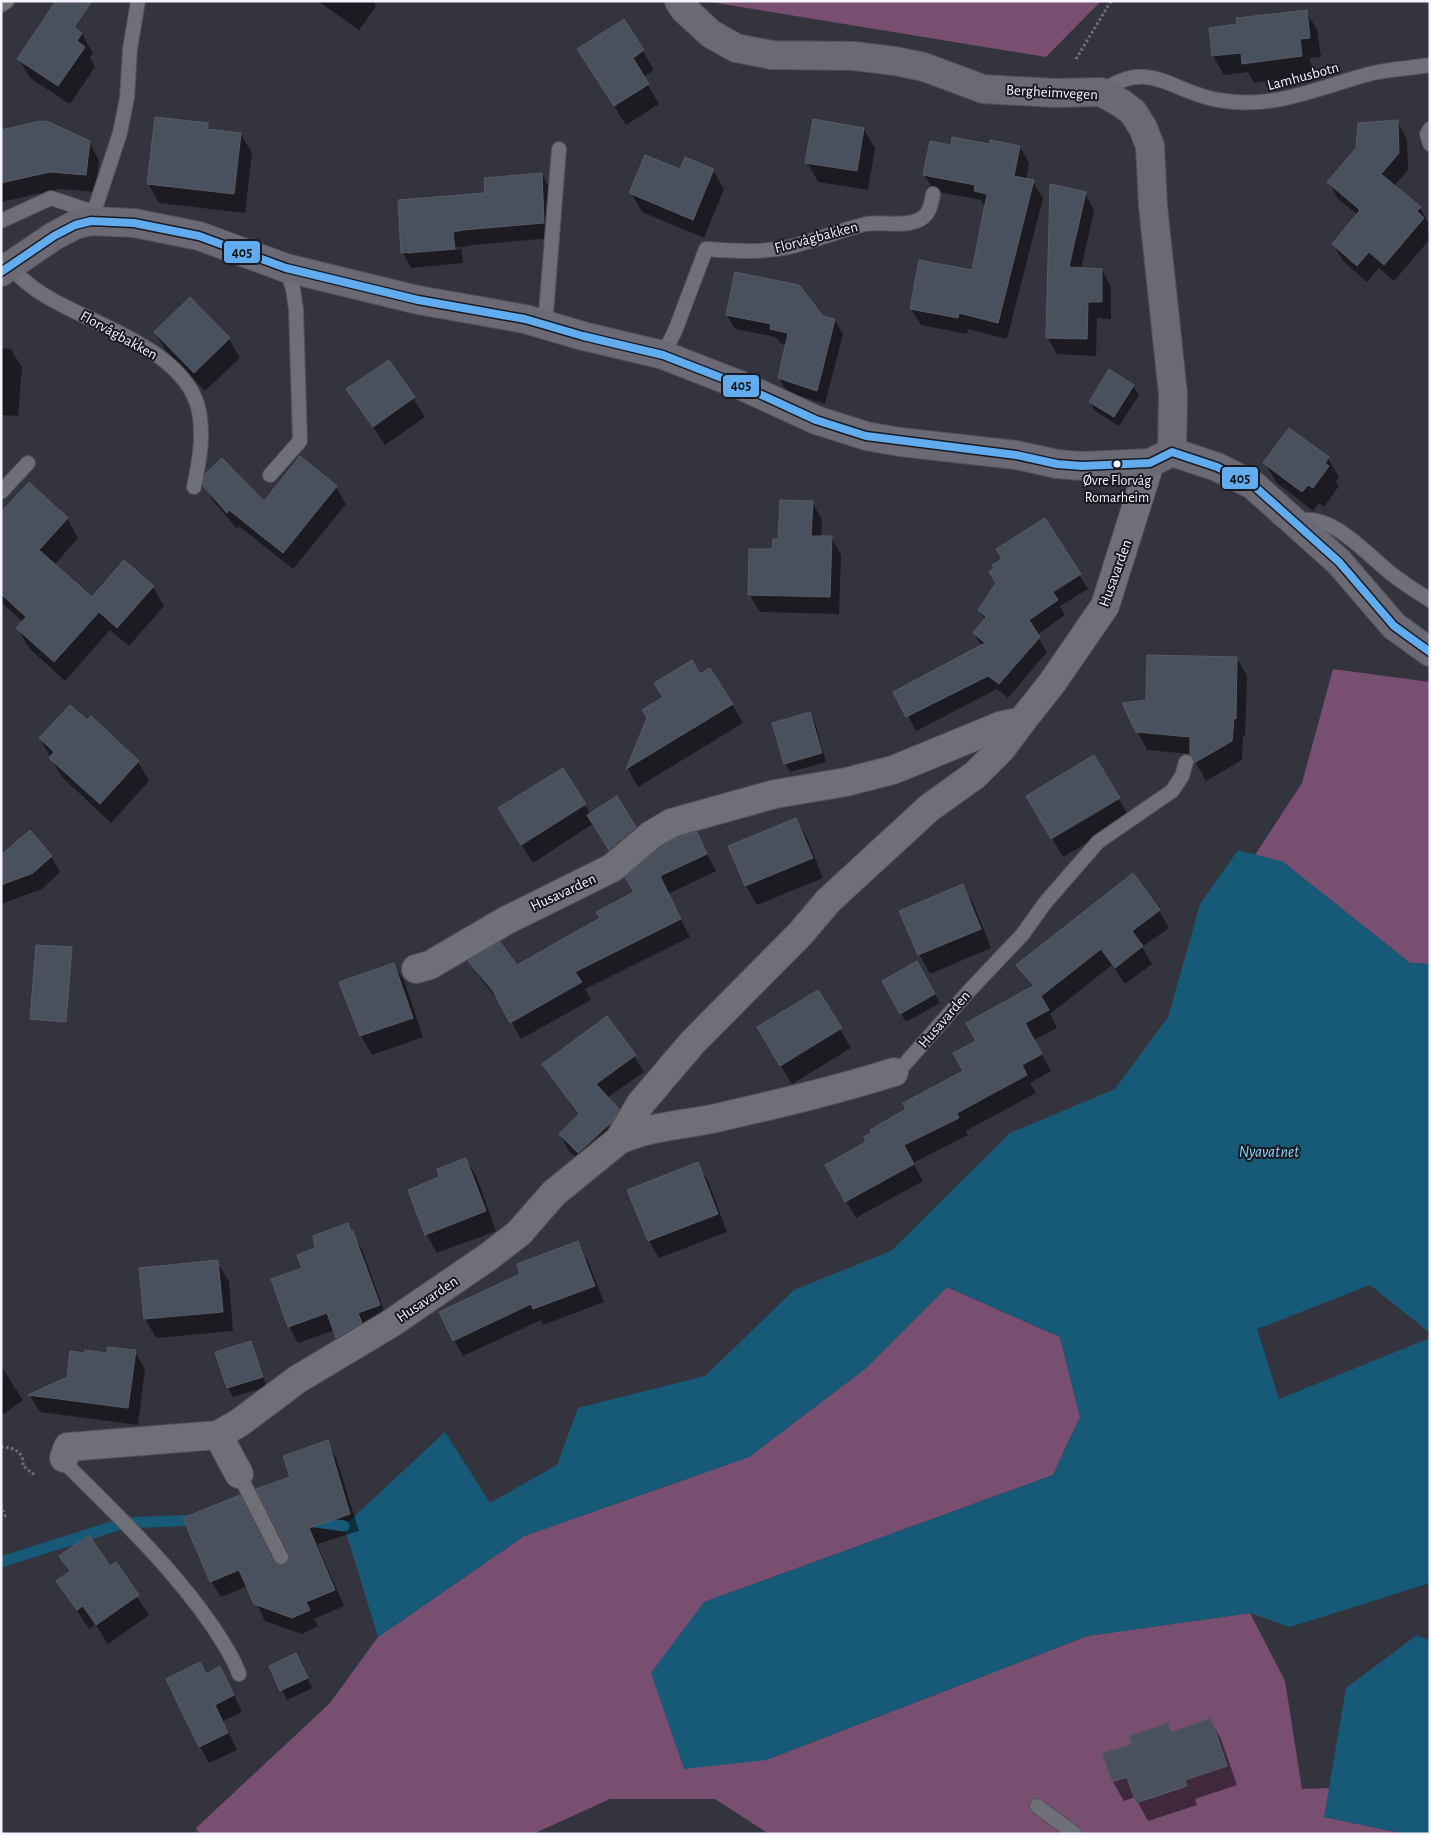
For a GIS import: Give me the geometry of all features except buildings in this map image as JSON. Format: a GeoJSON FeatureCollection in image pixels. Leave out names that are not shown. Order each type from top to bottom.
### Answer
{"type":"FeatureCollection","features":[{"type":"Feature","properties":{"kind":"street","name":"Bergheimvegen"},"geometry":{"type":"LineString","coordinates":[[679,1],[684,9],[711,34],[736,48],[772,55],[854,56],[895,61],[924,67],[983,89],[1055,93],[1101,92],[1133,112],[1143,128],[1150,146],[1153,206],[1173,394],[1161,457]]}},
{"type":"Feature","properties":{"kind":"street","name":"Florvågbakken"},"geometry":{"type":"LineString","coordinates":[[5,269],[54,236],[92,216],[183,232],[286,268],[418,300],[525,318],[546,326],[664,355],[740,385],[816,420],[866,436],[900,442],[1016,455],[1057,464],[1082,466],[1161,457],[1217,466],[1253,485],[1296,522],[1338,562],[1394,626],[1430,652]]}},
{"type":"Feature","properties":{"kind":"street","name":"Husavarden"},"geometry":{"type":"LineString","coordinates":[[619,1140],[640,1103],[693,1042],[801,933],[828,901],[929,808],[975,775],[1002,748],[1052,683],[1105,606],[1161,457]]}},
{"type":"Feature","properties":{"kind":"street","name":"Husavarden"},"geometry":{"type":"LineString","coordinates":[[416,969],[430,965],[506,920],[569,887],[606,872],[651,835],[671,823],[775,794],[846,782],[893,770],[1000,726],[1022,721]]}},
{"type":"Feature","properties":{"kind":"street","name":"Husavarden"},"geometry":{"type":"LineString","coordinates":[[64,1458],[68,1447],[218,1435],[240,1423],[298,1379],[390,1324],[488,1257],[519,1233],[554,1193],[619,1140],[638,1132],[711,1119],[853,1085],[894,1072]]}},
{"type":"Feature","properties":{"kind":"street"},"geometry":{"type":"LineString","coordinates":[[218,1435],[239,1474]]}},
{"type":"Feature","properties":{"kind":"lane"},"geometry":{"type":"LineString","coordinates":[[1,5],[7,1]]}},
{"type":"Feature","properties":{"kind":"lane"},"geometry":{"type":"LineString","coordinates":[[92,216],[120,133],[127,98],[130,49],[138,1]]}},
{"type":"Feature","properties":{"kind":"lane","name":"Lamhusbotn"},"geometry":{"type":"LineString","coordinates":[[1101,92],[1116,82],[1143,75],[1217,100],[1266,103],[1296,97],[1376,73],[1430,65]]}},
{"type":"Feature","properties":{"kind":"lane"},"geometry":{"type":"LineString","coordinates":[[1430,129],[1426,134],[1430,144]]}},
{"type":"Feature","properties":{"kind":"lane"},"geometry":{"type":"LineString","coordinates":[[546,326],[559,149]]}},
{"type":"Feature","properties":{"kind":"lane","name":"Florvågbakken"},"geometry":{"type":"LineString","coordinates":[[664,355],[706,249],[732,251],[790,247],[868,224],[915,222],[924,217],[931,209],[933,194]]}},
{"type":"Feature","properties":{"kind":"lane","name":"Florvågbakken"},"geometry":{"type":"LineString","coordinates":[[1,221],[52,198],[92,216]]}},
{"type":"Feature","properties":{"kind":"lane"},"geometry":{"type":"LineString","coordinates":[[270,474],[300,441],[296,309],[293,289],[286,268]]}},
{"type":"Feature","properties":{"kind":"lane","name":"Florvågbakken"},"geometry":{"type":"LineString","coordinates":[[5,269],[43,295],[132,341],[166,361],[190,390],[199,410],[200,456],[194,487]]}},
{"type":"Feature","properties":{"kind":"lane"},"geometry":{"type":"LineString","coordinates":[[1,492],[28,463]]}},
{"type":"Feature","properties":{"kind":"lane"},"geometry":{"type":"LineString","coordinates":[[1296,522],[1305,518],[1334,527],[1389,572],[1430,600]]}},
{"type":"Feature","properties":{"kind":"lane","name":"Husavarden"},"geometry":{"type":"LineString","coordinates":[[894,1072],[904,1065],[969,991],[1022,935],[1045,903],[1098,842],[1172,791],[1182,776],[1186,762]]}},
{"type":"Feature","properties":{"kind":"lane","name":"Husavarden"},"geometry":{"type":"LineString","coordinates":[[64,1458],[69,1467],[132,1530],[188,1591],[218,1634],[239,1674]]}},
{"type":"Feature","properties":{"kind":"lane"},"geometry":{"type":"LineString","coordinates":[[239,1474],[281,1557]]}},
{"type":"Feature","properties":{"kind":"lane"},"geometry":{"type":"LineString","coordinates":[[1037,1806],[1075,1834]]}},
{"type":"Feature","properties":{"kind":"path"},"geometry":{"type":"LineString","coordinates":[[1055,93],[1111,1]]}},
{"type":"Feature","properties":{"kind":"path"},"geometry":{"type":"LineString","coordinates":[[1,1505],[5,1516],[1,1519]]}},
{"type":"Feature","properties":{"kind":"shaded area"},"geometry":{"type":"Polygon","coordinates":[[[704,1],[1101,1],[1046,57],[704,1]]]}},
{"type":"Feature","properties":{"kind":"shaded area"},"geometry":{"type":"Polygon","coordinates":[[[1333,669],[1430,682],[1430,964],[1410,963],[1283,862],[1255,855],[1302,783],[1333,669]]]}},
{"type":"Feature","properties":{"kind":"shaded area"},"geometry":{"type":"Polygon","coordinates":[[[947,1287],[1060,1337],[1080,1417],[1053,1475],[704,1602],[766,1760],[1087,1636],[1250,1613],[1285,1681],[1302,1789],[1330,1788],[1325,1817],[1405,1834],[769,1834],[715,1799],[610,1799],[533,1834],[199,1834],[196,1828],[330,1703],[378,1637],[524,1536],[749,1457],[866,1368],[947,1287]]]}},
{"type":"Feature","properties":{"kind":"water","name":"Nyavatnet"},"geometry":{"type":"Polygon","coordinates":[[[1238,850],[1283,862],[1410,963],[1430,964],[1430,1333],[1370,1285],[1257,1329],[1279,1399],[1430,1338],[1430,1583],[1290,1627],[1250,1613],[1087,1636],[766,1760],[684,1769],[651,1673],[704,1602],[1053,1475],[1080,1417],[1060,1337],[947,1287],[866,1368],[749,1457],[524,1536],[378,1637],[344,1526],[445,1432],[490,1503],[557,1465],[578,1408],[705,1376],[794,1290],[891,1251],[1010,1133],[1115,1089],[1168,1017],[1200,904],[1238,850]]]}},
{"type":"Feature","properties":{"kind":"water"},"geometry":{"type":"Polygon","coordinates":[[[1417,1635],[1430,1641],[1430,1834],[1405,1834],[1324,1817],[1346,1688],[1417,1635]]]}},
{"type":"Feature","properties":{"kind":"waterway"},"geometry":{"type":"LineString","coordinates":[[1,1562],[124,1523],[198,1520]]}},
{"type":"Feature","properties":{"kind":"waterway"},"geometry":{"type":"LineString","coordinates":[[309,1521],[344,1526]]}},
{"type":"Feature","properties":{"kind":"transit line","name":"405"},"geometry":{"type":"LineString","coordinates":[[1,272],[54,236],[75,225],[91,221],[134,223],[199,236],[286,268],[418,300],[525,319],[583,336],[663,355],[740,385],[816,420],[866,436],[1016,455],[1057,464],[1082,466],[1150,463],[1172,452],[1217,467],[1253,485],[1339,562],[1394,626],[1430,652]]}},
{"type":"Feature","properties":{"kind":"place","name":"Øvre Florvåg Romarheim"},"geometry":{"type":"Point","coordinates":[1117,464]}}]}
